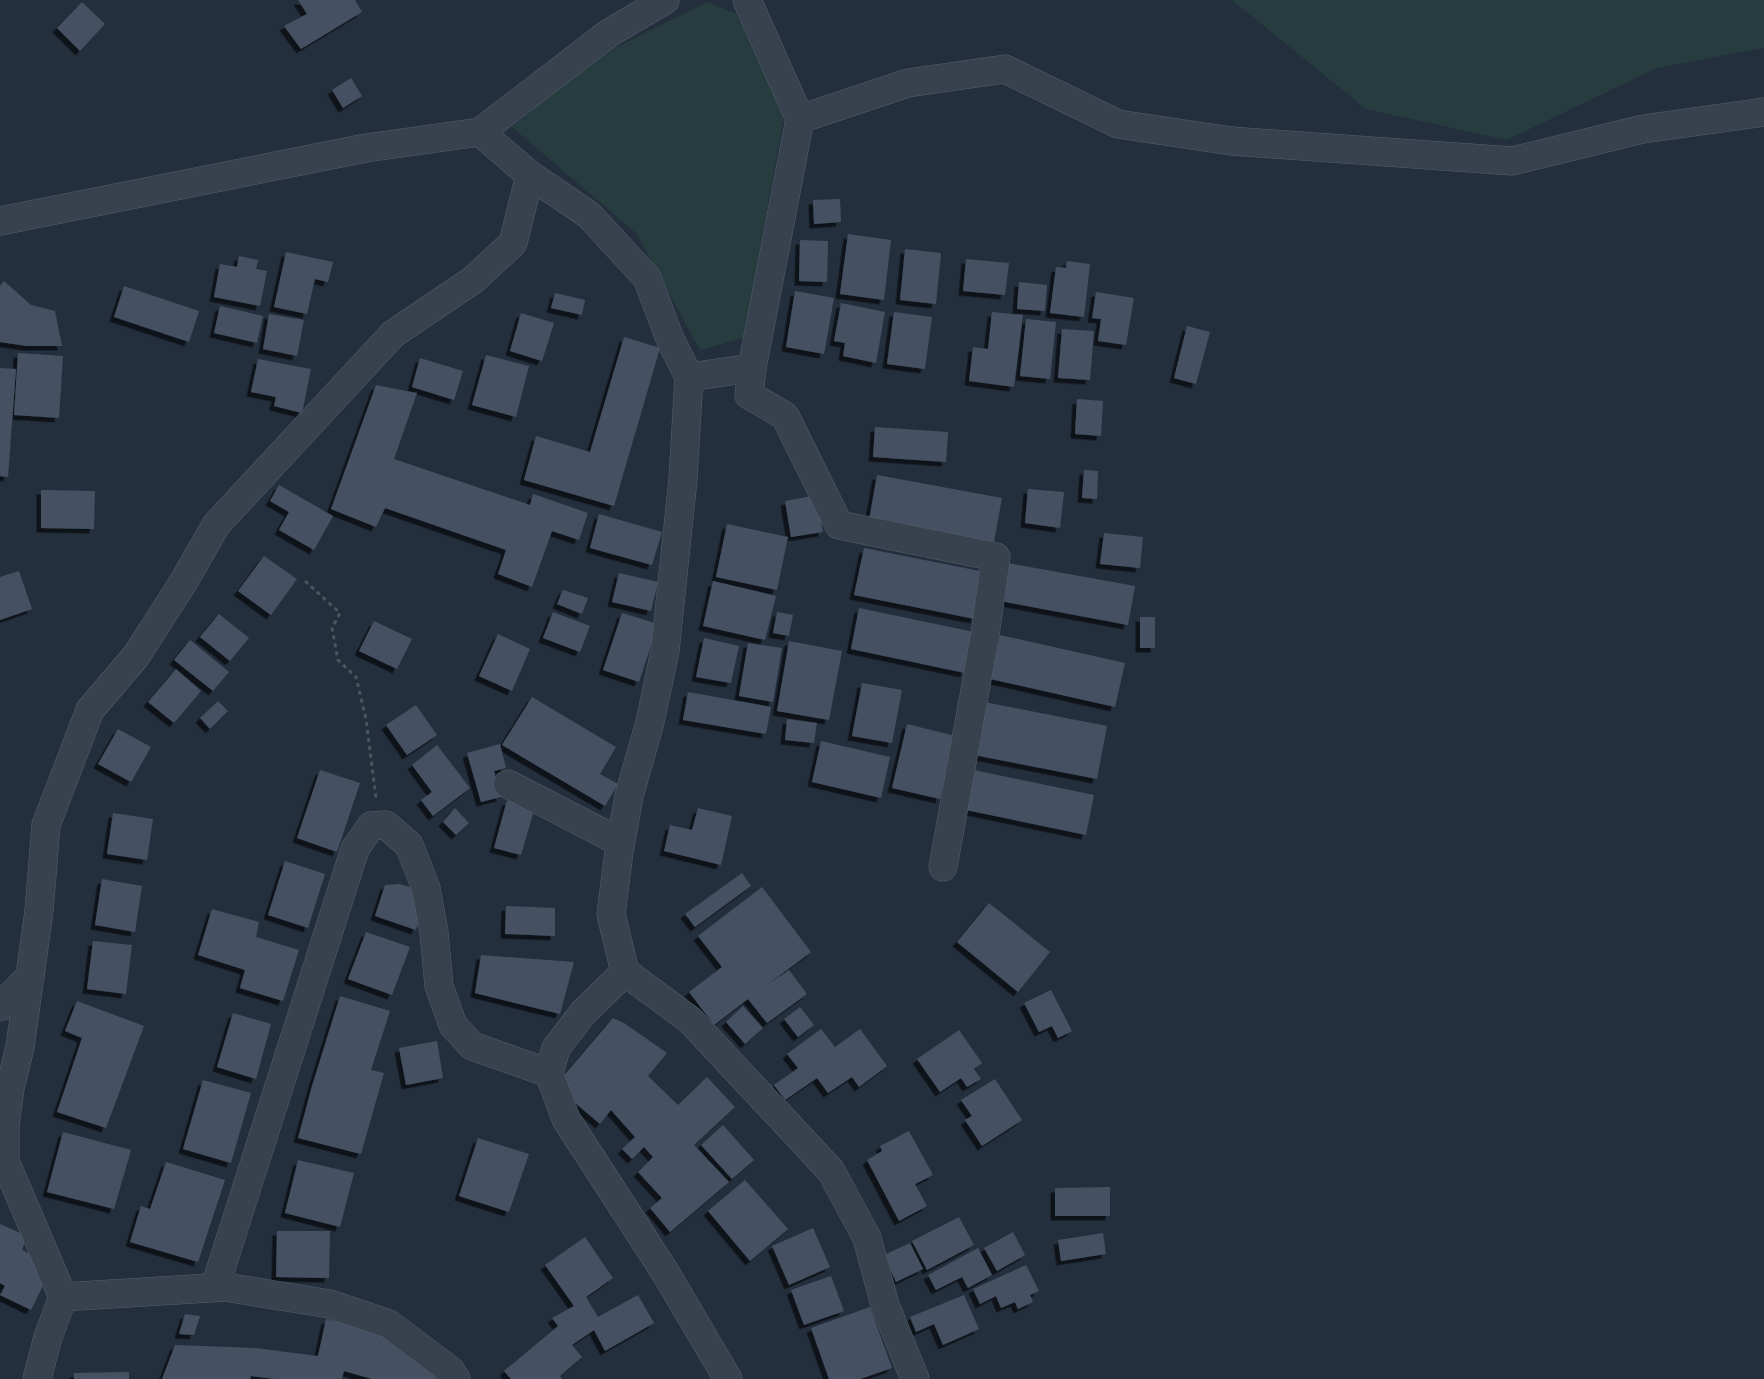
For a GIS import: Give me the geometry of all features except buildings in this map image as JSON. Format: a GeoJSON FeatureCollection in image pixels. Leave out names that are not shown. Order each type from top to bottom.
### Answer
{"type":"FeatureCollection","features":[{"type":"Feature","properties":{"kind":"street"},"geometry":{"type":"LineString","coordinates":[[0,221],[366,148],[480,132],[608,33],[665,0]]}},
{"type":"Feature","properties":{"kind":"street"},"geometry":{"type":"LineString","coordinates":[[747,0],[800,119],[752,368],[749,395],[785,416],[838,525],[996,557],[985,635],[943,868]]}},
{"type":"Feature","properties":{"kind":"street"},"geometry":{"type":"LineString","coordinates":[[800,119],[908,83],[1004,69],[1118,124],[1231,141],[1512,161],[1643,129],[1764,112]]}},
{"type":"Feature","properties":{"kind":"street"},"geometry":{"type":"LineString","coordinates":[[480,132],[530,175],[589,215],[647,278],[670,339],[689,377],[683,479],[665,651],[650,722],[620,842],[612,914],[625,972],[690,1020],[831,1171],[867,1238],[885,1305],[915,1379]]}},
{"type":"Feature","properties":{"kind":"street"},"geometry":{"type":"LineString","coordinates":[[37,1379],[48,1337],[63,1297],[5,1160],[6,1125],[10,1088],[20,1047],[39,911],[46,825],[90,710],[136,656],[184,582],[216,526],[393,334],[473,280],[513,243],[530,175]]}},
{"type":"Feature","properties":{"kind":"street"},"geometry":{"type":"LineString","coordinates":[[689,377],[752,368]]}},
{"type":"Feature","properties":{"kind":"street"},"geometry":{"type":"LineString","coordinates":[[508,784],[620,842]]}},
{"type":"Feature","properties":{"kind":"street"},"geometry":{"type":"LineString","coordinates":[[215,1287],[355,849],[371,826],[386,825],[409,845],[426,888],[434,932],[439,986],[452,1025],[472,1046],[549,1072]]}},
{"type":"Feature","properties":{"kind":"street"},"geometry":{"type":"LineString","coordinates":[[625,972],[583,1014],[556,1048],[549,1072],[566,1119],[665,1272],[728,1379]]}},
{"type":"Feature","properties":{"kind":"street"},"geometry":{"type":"LineString","coordinates":[[0,979],[30,976]]}},
{"type":"Feature","properties":{"kind":"street"},"geometry":{"type":"LineString","coordinates":[[0,1007],[30,976]]}},
{"type":"Feature","properties":{"kind":"street"},"geometry":{"type":"LineString","coordinates":[[63,1297],[225,1287],[330,1304],[389,1324],[450,1370],[456,1379]]}},
{"type":"Feature","properties":{"kind":"path"},"geometry":{"type":"LineString","coordinates":[[304,582],[340,612],[332,628],[338,660],[356,677],[366,719],[379,826]]}},
{"type":"Feature","properties":{"kind":"green space"},"geometry":{"type":"Polygon","coordinates":[[[1232,0],[1764,0],[1764,48],[1657,68],[1507,140],[1366,109],[1232,0]]]}},
{"type":"Feature","properties":{"kind":"green space"},"geometry":{"type":"Polygon","coordinates":[[[707,2],[737,14],[784,116],[744,338],[700,350],[636,233],[512,127],[601,55],[707,2]]]}}]}
